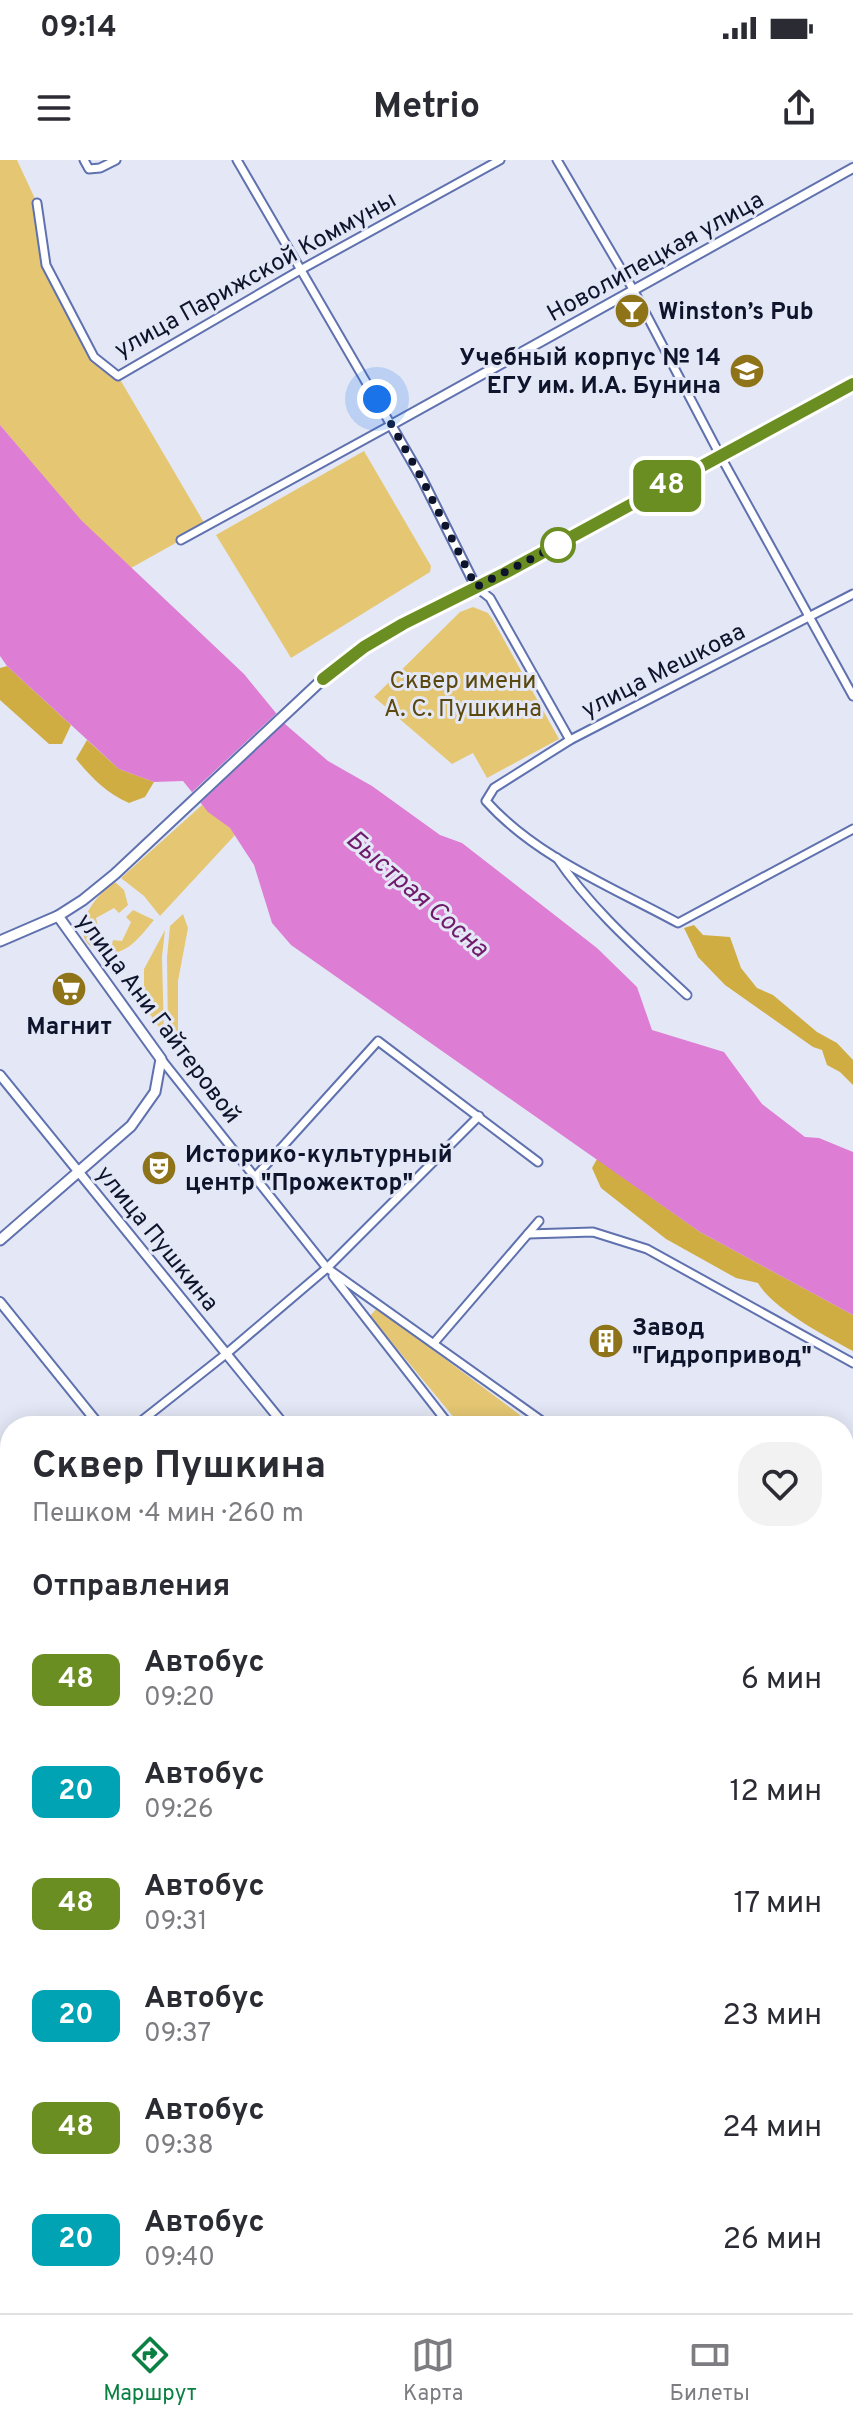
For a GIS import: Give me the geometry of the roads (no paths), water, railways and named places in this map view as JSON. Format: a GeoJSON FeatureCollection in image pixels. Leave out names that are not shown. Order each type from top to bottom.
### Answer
{"type":"FeatureCollection","features":[{"type":"Feature","properties":{"kind":"main road"},"geometry":{"type":"LineString","coordinates":[[0,941],[58,916],[83,900],[323,679],[364,647],[853,384]]}},
{"type":"Feature","properties":{"kind":"main road","name":"улица Ани Гайтеровой"},"geometry":{"type":"LineString","coordinates":[[58,916],[161,1059]]}},
{"type":"Feature","properties":{"kind":"main road"},"geometry":{"type":"LineString","coordinates":[[0,1240],[131,1126],[155,1092],[161,1059]]}},
{"type":"Feature","properties":{"kind":"street"},"geometry":{"type":"LineString","coordinates":[[84,160],[89,169],[100,168],[116,160]]}},
{"type":"Feature","properties":{"kind":"street"},"geometry":{"type":"LineString","coordinates":[[237,160],[422,479],[476,587],[490,598],[570,740]]}},
{"type":"Feature","properties":{"kind":"street","name":"улица Парижской Коммуны"},"geometry":{"type":"LineString","coordinates":[[37,203],[46,265],[94,357],[118,376],[302,269],[500,160]]}},
{"type":"Feature","properties":{"kind":"street"},"geometry":{"type":"LineString","coordinates":[[557,160],[634,291],[721,457],[853,696]]}},
{"type":"Feature","properties":{"kind":"street","name":"Новолипецкая улица"},"geometry":{"type":"LineString","coordinates":[[181,540],[853,168]]}},
{"type":"Feature","properties":{"kind":"street","name":"улица Мешкова"},"geometry":{"type":"LineString","coordinates":[[556,856],[507,825],[486,801],[494,788],[570,740],[853,594]]}},
{"type":"Feature","properties":{"kind":"street"},"geometry":{"type":"LineString","coordinates":[[556,856],[678,923],[853,829]]}},
{"type":"Feature","properties":{"kind":"street"},"geometry":{"type":"LineString","coordinates":[[556,856],[572,881],[633,945],[687,995]]}},
{"type":"Feature","properties":{"kind":"street"},"geometry":{"type":"LineString","coordinates":[[255,1177],[378,1041],[538,1162]]}},
{"type":"Feature","properties":{"kind":"street","name":"улица Ани Гайтеровой"},"geometry":{"type":"LineString","coordinates":[[161,1059],[327,1268],[434,1343],[528,1416]]}},
{"type":"Feature","properties":{"kind":"street","name":"улица Пушкина"},"geometry":{"type":"LineString","coordinates":[[0,1075],[277,1416]]}},
{"type":"Feature","properties":{"kind":"street"},"geometry":{"type":"LineString","coordinates":[[148,1416],[327,1268],[479,1116]]}},
{"type":"Feature","properties":{"kind":"street"},"geometry":{"type":"LineString","coordinates":[[434,1343],[539,1221]]}},
{"type":"Feature","properties":{"kind":"street"},"geometry":{"type":"LineString","coordinates":[[528,1234],[593,1232],[647,1249],[853,1363]]}},
{"type":"Feature","properties":{"kind":"street"},"geometry":{"type":"LineString","coordinates":[[327,1268],[442,1416]]}},
{"type":"Feature","properties":{"kind":"street"},"geometry":{"type":"LineString","coordinates":[[0,1302],[92,1416]]}},
{"type":"Feature","properties":{"kind":"water","name":"Быстрая Сосна"},"geometry":{"type":"Polygon","coordinates":[[[0,425],[81,520],[244,674],[285,724],[328,761],[372,786],[440,835],[462,843],[597,948],[637,987],[652,1030],[724,1052],[762,1104],[805,1137],[819,1138],[853,1152],[853,1315],[700,1232],[291,945],[272,923],[254,865],[230,828],[208,812],[183,781],[154,782],[119,769],[7,666],[0,656],[0,425]]]}},
{"type":"Feature","properties":{"kind":"place","name":"Winston’s Pub"},"geometry":{"type":"Point","coordinates":[632,311]}},
{"type":"Feature","properties":{"kind":"place","name":"Учебный корпус № 14 ЕГУ им. И.А. Бунина"},"geometry":{"type":"Point","coordinates":[747,371]}},
{"type":"Feature","properties":{"kind":"place","name":"Магнит"},"geometry":{"type":"Point","coordinates":[69,989]}},
{"type":"Feature","properties":{"kind":"place","name":"Историко-культурный центр \"Прожектор\""},"geometry":{"type":"Point","coordinates":[159,1168]}},
{"type":"Feature","properties":{"kind":"place","name":"Завод \"Гидропривод\""},"geometry":{"type":"Point","coordinates":[606,1341]}},
{"type":"Feature","properties":{"kind":"park label","name":"Сквер имени А. С. Пушкина"},"geometry":{"type":"Point","coordinates":[463,694]}}]}
